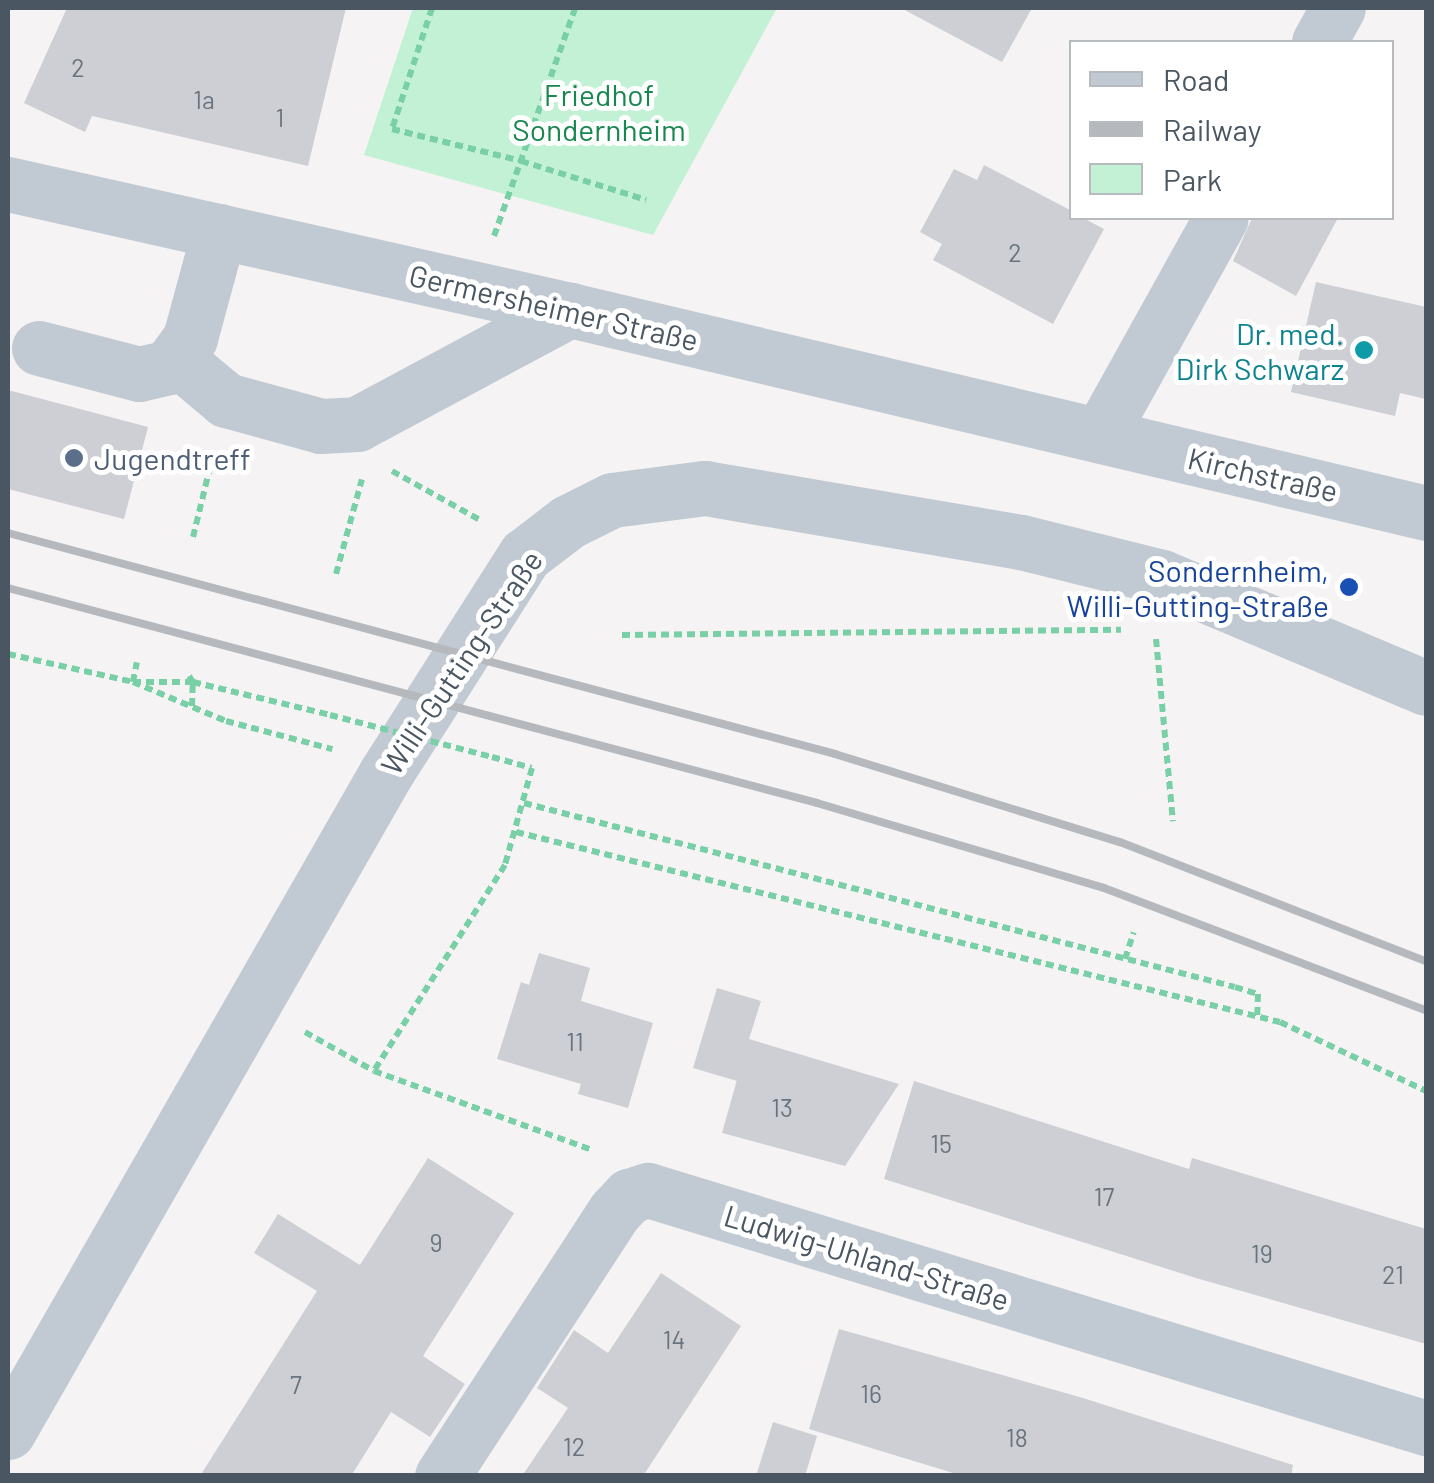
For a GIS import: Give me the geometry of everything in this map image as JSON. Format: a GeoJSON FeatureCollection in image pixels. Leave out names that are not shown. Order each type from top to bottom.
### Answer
{"type":"FeatureCollection","features":[{"type":"Feature","properties":{"kind":"street"},"geometry":{"type":"LineString","coordinates":[[1320,40],[1338,8]]}},
{"type":"Feature","properties":{"kind":"street","name":"Germersheimer Straße"},"geometry":{"type":"LineString","coordinates":[[8,184],[475,288],[1100,435]]}},
{"type":"Feature","properties":{"kind":"street"},"geometry":{"type":"LineString","coordinates":[[1100,435],[1220,220]]}},
{"type":"Feature","properties":{"kind":"street"},"geometry":{"type":"LineString","coordinates":[[39,348],[139,374],[160,373],[177,359],[190,338],[219,232]]}},
{"type":"Feature","properties":{"kind":"street"},"geometry":{"type":"LineString","coordinates":[[177,359],[226,400],[321,426],[357,424],[570,310]]}},
{"type":"Feature","properties":{"kind":"street","name":"Kirchstraße"},"geometry":{"type":"LineString","coordinates":[[1100,435],[1426,513]]}},
{"type":"Feature","properties":{"kind":"street","name":"Willi-Gutting-Straße"},"geometry":{"type":"LineString","coordinates":[[8,1432],[386,773],[525,555],[568,522],[612,500],[656,491],[705,488],[1021,542],[1162,577],[1426,688]]}},
{"type":"Feature","properties":{"kind":"street"},"geometry":{"type":"LineString","coordinates":[[442,1476],[616,1211],[630,1196],[648,1190]]}},
{"type":"Feature","properties":{"kind":"street","name":"Ludwig-Uhland-Straße"},"geometry":{"type":"LineString","coordinates":[[648,1190],[1426,1428]]}},
{"type":"Feature","properties":{"kind":"path"},"geometry":{"type":"LineString","coordinates":[[432,8],[392,129],[522,161],[646,200]]}},
{"type":"Feature","properties":{"kind":"path"},"geometry":{"type":"LineString","coordinates":[[475,288],[575,8]]}},
{"type":"Feature","properties":{"kind":"path"},"geometry":{"type":"LineString","coordinates":[[193,537],[226,400]]}},
{"type":"Feature","properties":{"kind":"path"},"geometry":{"type":"LineString","coordinates":[[336,574],[366,462]]}},
{"type":"Feature","properties":{"kind":"path"},"geometry":{"type":"LineString","coordinates":[[389,470],[492,526]]}},
{"type":"Feature","properties":{"kind":"path"},"geometry":{"type":"LineString","coordinates":[[622,636],[1137,630]]}},
{"type":"Feature","properties":{"kind":"path"},"geometry":{"type":"LineString","coordinates":[[1155,630],[1173,822]]}},
{"type":"Feature","properties":{"kind":"path"},"geometry":{"type":"LineString","coordinates":[[8,654],[134,682],[226,721],[348,754]]}},
{"type":"Feature","properties":{"kind":"path"},"geometry":{"type":"LineString","coordinates":[[134,682],[138,662]]}},
{"type":"Feature","properties":{"kind":"path"},"geometry":{"type":"LineString","coordinates":[[134,682],[191,679],[532,768],[505,865],[374,1072]]}},
{"type":"Feature","properties":{"kind":"path"},"geometry":{"type":"LineString","coordinates":[[191,679],[192,706]]}},
{"type":"Feature","properties":{"kind":"path"},"geometry":{"type":"LineString","coordinates":[[524,802],[1258,994],[1258,1017]]}},
{"type":"Feature","properties":{"kind":"path"},"geometry":{"type":"LineString","coordinates":[[516,832],[1280,1022],[1426,1091]]}},
{"type":"Feature","properties":{"kind":"path"},"geometry":{"type":"LineString","coordinates":[[1125,958],[1134,932]]}},
{"type":"Feature","properties":{"kind":"path"},"geometry":{"type":"LineString","coordinates":[[304,1031],[374,1072],[610,1156],[648,1190]]}},
{"type":"Feature","properties":{"kind":"green space","name":"Friedhof Sondernheim"},"geometry":{"type":"Polygon","coordinates":[[[413,8],[777,8],[653,235],[364,155],[413,8]]]}},
{"type":"Feature","properties":{"kind":"building"},"geometry":{"type":"Polygon","coordinates":[[[67,8],[346,8],[308,166],[92,116],[85,132],[24,103],[67,8]]]}},
{"type":"Feature","properties":{"kind":"building"},"geometry":{"type":"Polygon","coordinates":[[[901,8],[1032,8],[1002,62],[901,8]]]}},
{"type":"Feature","properties":{"kind":"building"},"geometry":{"type":"Polygon","coordinates":[[[984,165],[1069,209],[1069,220],[1087,220],[1104,229],[1053,324],[933,260],[942,244],[920,232],[954,169],[977,180],[984,165]]]}},
{"type":"Feature","properties":{"kind":"building"},"geometry":{"type":"Polygon","coordinates":[[[1251,220],[1337,220],[1296,296],[1233,261],[1251,220]]]}},
{"type":"Feature","properties":{"kind":"building","name":"Dr. med. Dirk Schwarz"},"geometry":{"type":"Polygon","coordinates":[[[1316,282],[1426,307],[1426,399],[1400,393],[1395,416],[1291,392],[1316,282]]]}},
{"type":"Feature","properties":{"kind":"building","name":"Jugendtreff"},"geometry":{"type":"Polygon","coordinates":[[[8,390],[148,427],[124,519],[8,489],[8,390]]]}},
{"type":"Feature","properties":{"kind":"building"},"geometry":{"type":"Polygon","coordinates":[[[539,953],[590,968],[581,1001],[653,1023],[628,1108],[578,1094],[581,1084],[497,1059],[521,982],[529,985],[539,953]]]}},
{"type":"Feature","properties":{"kind":"building"},"geometry":{"type":"Polygon","coordinates":[[[717,988],[761,1001],[749,1039],[899,1084],[845,1166],[722,1133],[737,1081],[693,1068],[717,988]]]}},
{"type":"Feature","properties":{"kind":"building"},"geometry":{"type":"Polygon","coordinates":[[[914,1081],[1189,1169],[1192,1158],[1426,1229],[1426,1344],[1196,1278],[884,1179],[914,1081]]]}},
{"type":"Feature","properties":{"kind":"building"},"geometry":{"type":"Polygon","coordinates":[[[428,1158],[514,1213],[423,1356],[465,1384],[430,1437],[391,1412],[351,1476],[200,1476],[317,1291],[254,1253],[278,1214],[360,1265],[428,1158]]]}},
{"type":"Feature","properties":{"kind":"building"},"geometry":{"type":"Polygon","coordinates":[[[661,1273],[741,1326],[643,1476],[522,1476],[568,1408],[537,1388],[574,1330],[608,1353],[661,1273]]]}},
{"type":"Feature","properties":{"kind":"building"},"geometry":{"type":"Polygon","coordinates":[[[839,1329],[1083,1398],[1293,1465],[1291,1476],[963,1476],[809,1429],[839,1329]]]}},
{"type":"Feature","properties":{"kind":"building"},"geometry":{"type":"Polygon","coordinates":[[[773,1422],[817,1436],[805,1476],[756,1476],[773,1422]]]}},
{"type":"Feature","properties":{"kind":"railway"},"geometry":{"type":"LineString","coordinates":[[8,533],[835,754],[1120,842],[1426,961]]}},
{"type":"Feature","properties":{"kind":"railway"},"geometry":{"type":"LineString","coordinates":[[8,588],[817,803],[1104,888],[1426,1010]]}},
{"type":"Feature","properties":{"kind":"place","name":"Dr. med. Dirk Schwarz"},"geometry":{"type":"Point","coordinates":[1364,350]}},
{"type":"Feature","properties":{"kind":"place","name":"Jugendtreff"},"geometry":{"type":"Point","coordinates":[74,458]}},
{"type":"Feature","properties":{"kind":"place","name":"Sondernheim, Willi-Gutting-Straße"},"geometry":{"type":"Point","coordinates":[1349,587]}}]}
